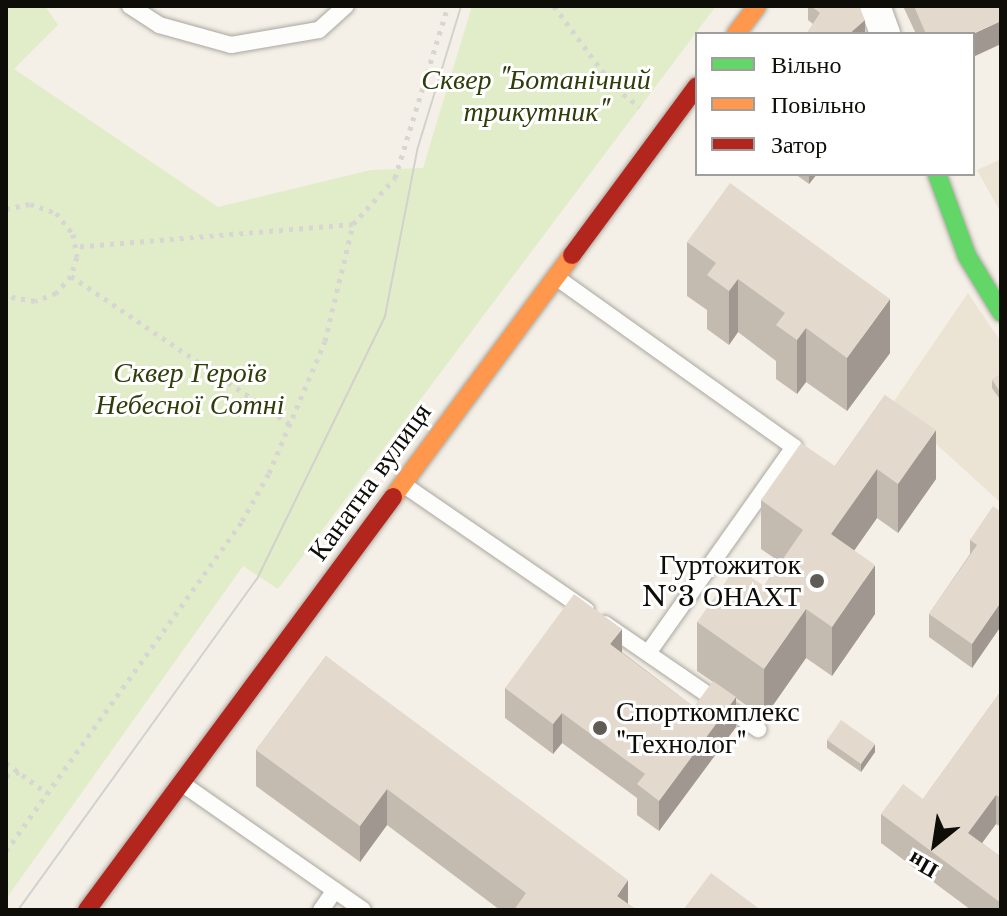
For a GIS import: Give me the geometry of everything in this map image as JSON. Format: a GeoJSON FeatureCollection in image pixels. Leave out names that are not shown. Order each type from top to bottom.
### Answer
{"type":"FeatureCollection","features":[{"type":"Feature","properties":{"kind":"main road"},"geometry":{"type":"LineString","coordinates":[[738,32],[757,6]]}},
{"type":"Feature","properties":{"kind":"main road","name":"Канатна вулиця"},"geometry":{"type":"LineString","coordinates":[[87,910],[695,89]]}},
{"type":"Feature","properties":{"kind":"main road"},"geometry":{"type":"LineString","coordinates":[[938,176],[967,256],[1001,312]]}},
{"type":"Feature","properties":{"kind":"street"},"geometry":{"type":"LineString","coordinates":[[875,6],[884,32]]}},
{"type":"Feature","properties":{"kind":"lane"},"geometry":{"type":"LineString","coordinates":[[130,6],[159,25],[231,45],[319,30],[346,6]]}},
{"type":"Feature","properties":{"kind":"lane"},"geometry":{"type":"LineString","coordinates":[[556,277],[794,447],[648,653]]}},
{"type":"Feature","properties":{"kind":"lane"},"geometry":{"type":"LineString","coordinates":[[403,484],[758,729]]}},
{"type":"Feature","properties":{"kind":"lane"},"geometry":{"type":"LineString","coordinates":[[182,783],[363,910]]}},
{"type":"Feature","properties":{"kind":"lane"},"geometry":{"type":"LineString","coordinates":[[321,910],[335,890]]}},
{"type":"Feature","properties":{"kind":"path"},"geometry":{"type":"LineString","coordinates":[[6,851],[242,521],[291,425],[339,297],[353,224],[395,178],[448,6]]}},
{"type":"Feature","properties":{"kind":"path"},"geometry":{"type":"LineString","coordinates":[[554,6],[615,88],[666,128]]}},
{"type":"Feature","properties":{"kind":"path"},"geometry":{"type":"LineString","coordinates":[[6,209],[30,204],[56,213],[73,234],[76,247],[71,276],[46,298],[24,301],[6,296]]}},
{"type":"Feature","properties":{"kind":"path"},"geometry":{"type":"LineString","coordinates":[[76,247],[353,224]]}},
{"type":"Feature","properties":{"kind":"path"},"geometry":{"type":"LineString","coordinates":[[71,276],[291,425]]}},
{"type":"Feature","properties":{"kind":"path"},"geometry":{"type":"LineString","coordinates":[[6,763],[47,793]]}},
{"type":"Feature","properties":{"kind":"path"},"geometry":{"type":"LineString","coordinates":[[6,776],[19,772]]}},
{"type":"Feature","properties":{"kind":"shaded area"},"geometry":{"type":"Polygon","coordinates":[[[1001,159],[1001,213],[977,170],[1001,159]]]}},
{"type":"Feature","properties":{"kind":"shaded area"},"geometry":{"type":"Polygon","coordinates":[[[968,293],[1001,342],[1001,503],[892,404],[968,293]]]}},
{"type":"Feature","properties":{"kind":"green space","name":"Сквер Героїв Небесної Сотні"},"geometry":{"type":"Polygon","coordinates":[[[6,6],[45,6],[58,25],[14,69],[218,207],[371,170],[423,168],[472,6],[716,6],[278,589],[243,566],[6,899],[6,6]]]}},
{"type":"Feature","properties":{"kind":"building"},"geometry":{"type":"Polygon","coordinates":[[[811,6],[859,6],[865,20],[851,32],[807,32],[820,13],[811,6]]]}},
{"type":"Feature","properties":{"kind":"building"},"geometry":{"type":"Polygon","coordinates":[[[914,6],[1001,6],[1001,21],[975,33],[925,32],[914,6]]]}},
{"type":"Feature","properties":{"kind":"building"},"geometry":{"type":"Polygon","coordinates":[[[730,183],[890,299],[847,358],[806,328],[797,340],[776,325],[785,313],[738,279],[729,291],[707,275],[716,263],[687,242],[730,183]]]}},
{"type":"Feature","properties":{"kind":"building"},"geometry":{"type":"Polygon","coordinates":[[[1001,374],[1001,393],[992,380],[1001,374]]]}},
{"type":"Feature","properties":{"kind":"building"},"geometry":{"type":"Polygon","coordinates":[[[885,395],[936,430],[898,484],[877,469],[831,534],[875,565],[832,627],[806,609],[764,669],[697,622],[736,567],[764,586],[803,530],[761,500],[801,443],[835,466],[885,395]]]}},
{"type":"Feature","properties":{"kind":"building"},"geometry":{"type":"Polygon","coordinates":[[[993,506],[1001,512],[1001,602],[972,644],[929,614],[977,545],[970,540],[993,506]]]}},
{"type":"Feature","properties":{"kind":"building","name":"Спорткомплекс \"Технолог\""},"geometry":{"type":"Polygon","coordinates":[[[574,594],[622,629],[610,644],[694,707],[713,681],[736,697],[659,801],[637,784],[645,774],[562,713],[553,724],[505,688],[574,594]]]}},
{"type":"Feature","properties":{"kind":"building"},"geometry":{"type":"Polygon","coordinates":[[[326,656],[628,880],[617,896],[637,910],[514,910],[526,893],[387,789],[360,826],[256,750],[326,656]]]}},
{"type":"Feature","properties":{"kind":"building"},"geometry":{"type":"Polygon","coordinates":[[[1001,691],[1001,798],[996,795],[968,833],[1001,857],[1001,903],[881,814],[903,784],[923,799],[1001,691]]]}},
{"type":"Feature","properties":{"kind":"building"},"geometry":{"type":"Polygon","coordinates":[[[841,720],[875,744],[861,764],[827,740],[841,720]]]}},
{"type":"Feature","properties":{"kind":"building"},"geometry":{"type":"Polygon","coordinates":[[[711,873],[761,910],[683,910],[711,873]]]}},
{"type":"Feature","properties":{"kind":"tram line"},"geometry":{"type":"LineString","coordinates":[[18,910],[257,579],[385,316],[418,147],[461,6]]}},
{"type":"Feature","properties":{"kind":"traffic: fast"},"geometry":{"type":"LineString","coordinates":[[938,176],[967,256],[1001,312]]}},
{"type":"Feature","properties":{"kind":"traffic: slow"},"geometry":{"type":"LineString","coordinates":[[738,32],[757,6]]}},
{"type":"Feature","properties":{"kind":"traffic: slow"},"geometry":{"type":"LineString","coordinates":[[393,497],[572,255]]}},
{"type":"Feature","properties":{"kind":"traffic: jam"},"geometry":{"type":"LineString","coordinates":[[572,255],[695,89]]}},
{"type":"Feature","properties":{"kind":"traffic: jam"},"geometry":{"type":"LineString","coordinates":[[87,910],[393,497]]}},
{"type":"Feature","properties":{"kind":"place","name":"Гуртожиток №3 ОНАХТ"},"geometry":{"type":"Point","coordinates":[817,581]}},
{"type":"Feature","properties":{"kind":"place","name":"Спорткомплекс \"Технолог\""},"geometry":{"type":"Point","coordinates":[600,728]}},
{"type":"Feature","properties":{"kind":"park label","name":"Сквер \"Ботанічний трикутник\""},"geometry":{"type":"Point","coordinates":[536,96]}}]}
